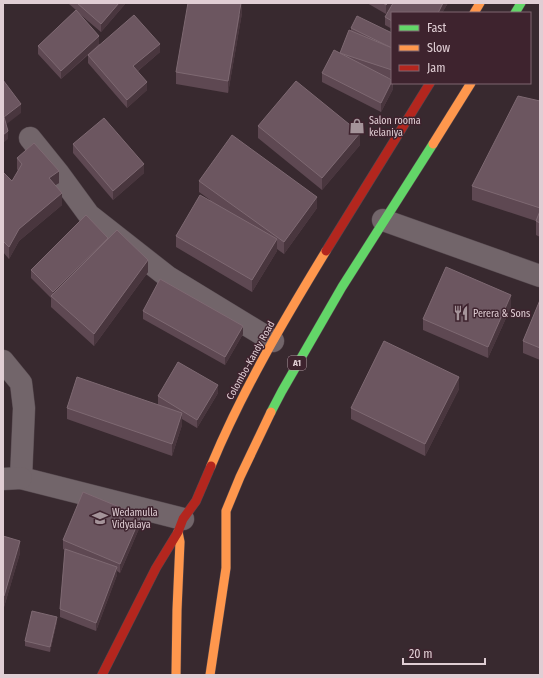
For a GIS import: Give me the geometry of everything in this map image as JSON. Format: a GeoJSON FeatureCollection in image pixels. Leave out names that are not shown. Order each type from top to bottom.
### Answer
{"type":"FeatureCollection","features":[{"type":"Feature","properties":{"kind":"highway"},"geometry":{"type":"LineString","coordinates":[[475,12],[480,3]]}},
{"type":"Feature","properties":{"kind":"highway"},"geometry":{"type":"LineString","coordinates":[[516,12],[521,3]]}},
{"type":"Feature","properties":{"kind":"highway","name":"Colombo-Kandy Road"},"geometry":{"type":"LineString","coordinates":[[102,675],[156,568],[180,525],[196,501],[222,438],[253,377],[324,255],[429,84]]}},
{"type":"Feature","properties":{"kind":"highway","name":"A1"},"geometry":{"type":"LineString","coordinates":[[210,675],[226,568],[226,511],[258,439],[282,391],[342,287],[383,220],[470,84]]}},
{"type":"Feature","properties":{"kind":"highway"},"geometry":{"type":"LineString","coordinates":[[176,675],[180,525]]}},
{"type":"Feature","properties":{"kind":"street"},"geometry":{"type":"LineString","coordinates":[[30,138],[89,215],[168,277],[273,341]]}},
{"type":"Feature","properties":{"kind":"street"},"geometry":{"type":"LineString","coordinates":[[383,220],[540,276]]}},
{"type":"Feature","properties":{"kind":"street"},"geometry":{"type":"LineString","coordinates":[[3,361],[21,383],[24,408],[12,478],[180,525]]}},
{"type":"Feature","properties":{"kind":"building"},"geometry":{"type":"Polygon","coordinates":[[[77,3],[119,3],[101,24],[77,3]]]}},
{"type":"Feature","properties":{"kind":"building"},"geometry":{"type":"Polygon","coordinates":[[[188,3],[241,3],[228,81],[176,72],[188,3]]]}},
{"type":"Feature","properties":{"kind":"building"},"geometry":{"type":"Polygon","coordinates":[[[393,3],[443,3],[438,12],[391,12],[391,20],[385,17],[393,3]]]}},
{"type":"Feature","properties":{"kind":"building"},"geometry":{"type":"Polygon","coordinates":[[[76,10],[99,36],[61,71],[38,46],[76,10]]]}},
{"type":"Feature","properties":{"kind":"building"},"geometry":{"type":"Polygon","coordinates":[[[134,15],[160,44],[133,66],[147,82],[127,100],[88,55],[134,15]]]}},
{"type":"Feature","properties":{"kind":"building"},"geometry":{"type":"Polygon","coordinates":[[[357,16],[391,33],[391,48],[351,28],[357,16]]]}},
{"type":"Feature","properties":{"kind":"building"},"geometry":{"type":"Polygon","coordinates":[[[349,30],[391,48],[391,70],[340,53],[349,30]]]}},
{"type":"Feature","properties":{"kind":"building"},"geometry":{"type":"Polygon","coordinates":[[[334,50],[391,79],[391,83],[381,103],[322,73],[334,50]]]}},
{"type":"Feature","properties":{"kind":"building"},"geometry":{"type":"Polygon","coordinates":[[[3,80],[21,104],[4,117],[8,131],[3,135],[3,80]]]}},
{"type":"Feature","properties":{"kind":"building"},"geometry":{"type":"Polygon","coordinates":[[[296,81],[360,133],[322,178],[258,126],[296,81]]]}},
{"type":"Feature","properties":{"kind":"building"},"geometry":{"type":"Polygon","coordinates":[[[518,96],[540,101],[540,208],[472,186],[518,96]]]}},
{"type":"Feature","properties":{"kind":"building"},"geometry":{"type":"Polygon","coordinates":[[[104,118],[144,164],[113,191],[73,144],[104,118]]]}},
{"type":"Feature","properties":{"kind":"building"},"geometry":{"type":"Polygon","coordinates":[[[232,135],[317,197],[284,242],[199,181],[232,135]]]}},
{"type":"Feature","properties":{"kind":"building"},"geometry":{"type":"Polygon","coordinates":[[[34,143],[59,171],[49,178],[62,193],[19,229],[9,247],[3,241],[3,172],[12,181],[22,164],[17,158],[34,143]]]}},
{"type":"Feature","properties":{"kind":"building"},"geometry":{"type":"Polygon","coordinates":[[[200,195],[277,239],[252,280],[176,236],[200,195]]]}},
{"type":"Feature","properties":{"kind":"building"},"geometry":{"type":"Polygon","coordinates":[[[540,211],[540,223],[536,221],[540,211]]]}},
{"type":"Feature","properties":{"kind":"building"},"geometry":{"type":"Polygon","coordinates":[[[86,215],[108,238],[53,292],[31,270],[86,215]]]}},
{"type":"Feature","properties":{"kind":"building"},"geometry":{"type":"Polygon","coordinates":[[[117,230],[148,260],[94,334],[51,296],[117,230]]]}},
{"type":"Feature","properties":{"kind":"building"},"geometry":{"type":"Polygon","coordinates":[[[446,267],[511,295],[488,347],[423,319],[446,267]]]}},
{"type":"Feature","properties":{"kind":"building"},"geometry":{"type":"Polygon","coordinates":[[[160,279],[243,326],[225,357],[143,311],[160,279]]]}},
{"type":"Feature","properties":{"kind":"building"},"geometry":{"type":"Polygon","coordinates":[[[540,300],[540,348],[523,341],[540,300]]]}},
{"type":"Feature","properties":{"kind":"building"},"geometry":{"type":"Polygon","coordinates":[[[384,341],[459,377],[425,444],[351,408],[384,341]]]}},
{"type":"Feature","properties":{"kind":"building"},"geometry":{"type":"Polygon","coordinates":[[[178,362],[218,385],[197,420],[158,396],[178,362]]]}},
{"type":"Feature","properties":{"kind":"building"},"geometry":{"type":"Polygon","coordinates":[[[77,377],[182,413],[172,444],[67,408],[77,377]]]}},
{"type":"Feature","properties":{"kind":"building"},"geometry":{"type":"Polygon","coordinates":[[[83,492],[141,516],[120,564],[63,540],[83,492]]]}},
{"type":"Feature","properties":{"kind":"building"},"geometry":{"type":"Polygon","coordinates":[[[3,536],[20,541],[4,596],[3,595],[3,536]]]}},
{"type":"Feature","properties":{"kind":"building"},"geometry":{"type":"Polygon","coordinates":[[[65,549],[117,567],[96,623],[60,609],[65,549]]]}},
{"type":"Feature","properties":{"kind":"building"},"geometry":{"type":"Polygon","coordinates":[[[32,611],[57,617],[50,647],[25,641],[32,611]]]}},
{"type":"Feature","properties":{"kind":"traffic: fast"},"geometry":{"type":"LineString","coordinates":[[516,12],[521,3]]}},
{"type":"Feature","properties":{"kind":"traffic: fast"},"geometry":{"type":"LineString","coordinates":[[271,412],[342,287],[433,144]]}},
{"type":"Feature","properties":{"kind":"traffic: slow"},"geometry":{"type":"LineString","coordinates":[[475,12],[480,3]]}},
{"type":"Feature","properties":{"kind":"traffic: slow"},"geometry":{"type":"LineString","coordinates":[[433,144],[470,84]]}},
{"type":"Feature","properties":{"kind":"traffic: slow"},"geometry":{"type":"LineString","coordinates":[[211,466],[250,383],[279,330],[326,251]]}},
{"type":"Feature","properties":{"kind":"traffic: slow"},"geometry":{"type":"LineString","coordinates":[[210,675],[226,568],[226,511],[240,477],[271,412]]}},
{"type":"Feature","properties":{"kind":"traffic: slow"},"geometry":{"type":"LineString","coordinates":[[176,675],[180,542],[178,532]]}},
{"type":"Feature","properties":{"kind":"traffic: jam"},"geometry":{"type":"LineString","coordinates":[[326,251],[429,84]]}},
{"type":"Feature","properties":{"kind":"traffic: jam"},"geometry":{"type":"LineString","coordinates":[[102,675],[156,568],[178,532],[183,519],[196,501],[211,466]]}},
{"type":"Feature","properties":{"kind":"place","name":"Salon rooma kelaniya"},"geometry":{"type":"Point","coordinates":[357,126]}},
{"type":"Feature","properties":{"kind":"place","name":"Perera & Sons"},"geometry":{"type":"Point","coordinates":[461,313]}},
{"type":"Feature","properties":{"kind":"place","name":"Wedamulla Vidyalaya"},"geometry":{"type":"Point","coordinates":[100,518]}}]}
